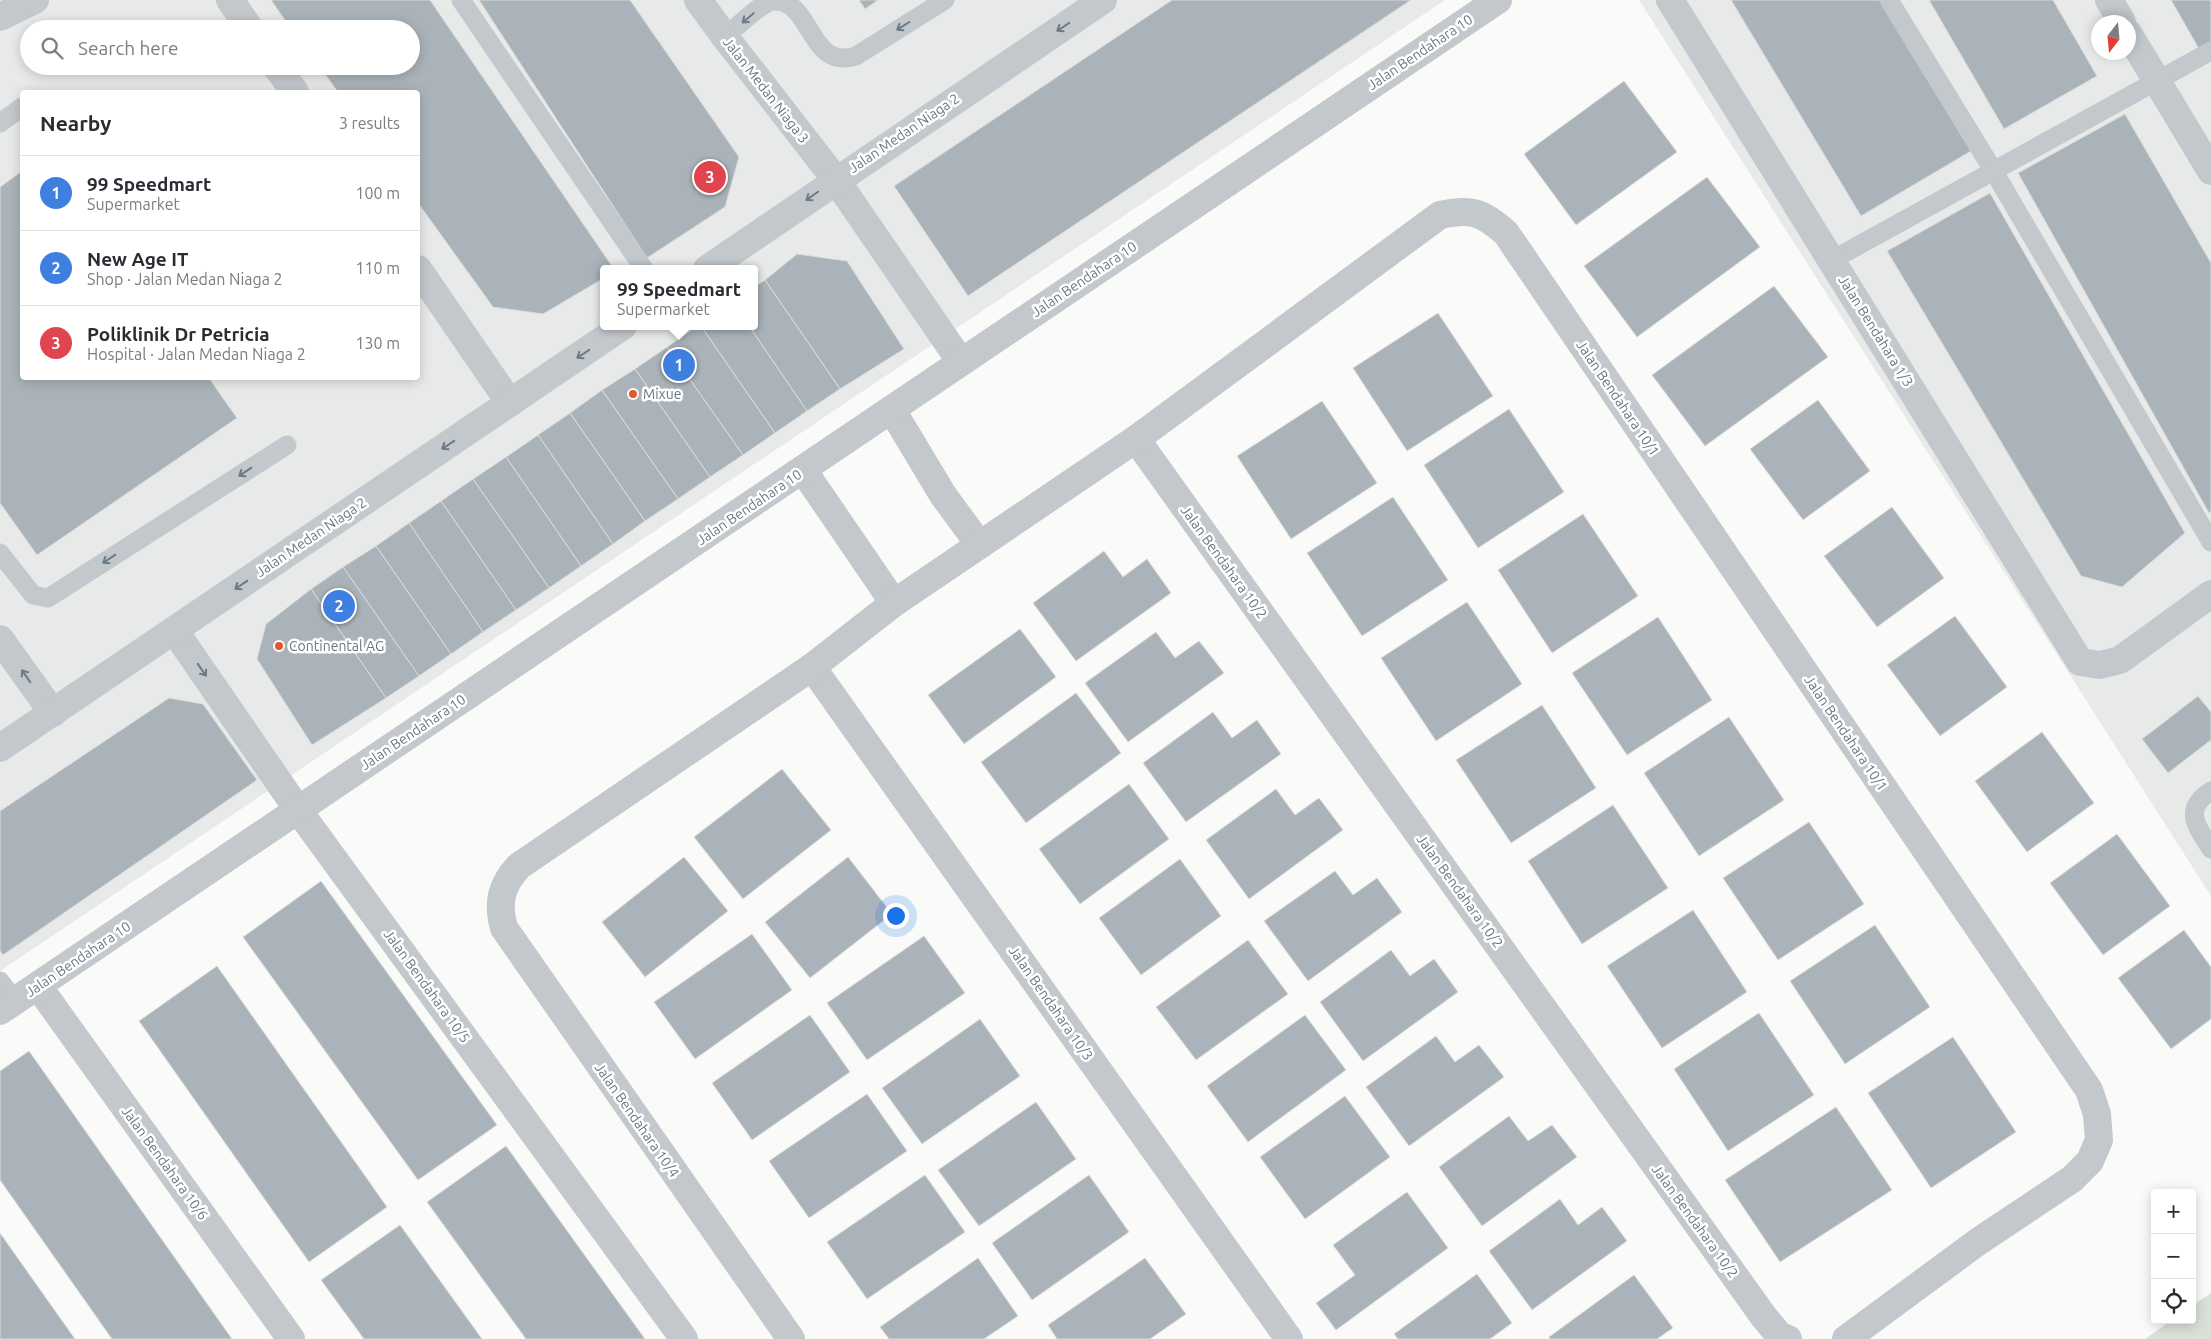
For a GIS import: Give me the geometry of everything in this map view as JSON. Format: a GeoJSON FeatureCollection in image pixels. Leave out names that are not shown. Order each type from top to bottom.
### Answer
{"type":"FeatureCollection","features":[{"type":"Feature","properties":{"kind":"street"},"geometry":{"type":"LineString","coordinates":[[0,18],[35,0]]}},
{"type":"Feature","properties":{"kind":"street"},"geometry":{"type":"LineString","coordinates":[[230,0],[244,20]]}},
{"type":"Feature","properties":{"kind":"street","name":"Jalan Medan Niaga 3"},"geometry":{"type":"LineString","coordinates":[[698,0],[836,180],[961,362]]}},
{"type":"Feature","properties":{"kind":"street","name":"Jalan Medan Niaga 2"},"geometry":{"type":"LineString","coordinates":[[713,265],[1103,0]]}},
{"type":"Feature","properties":{"kind":"street","name":"Jalan Bendahara 10"},"geometry":{"type":"LineString","coordinates":[[5,998],[38,986],[1498,0]]}},
{"type":"Feature","properties":{"kind":"street","name":"Jalan Bendahara 1/3"},"geometry":{"type":"LineString","coordinates":[[1670,0],[2080,662],[2100,665],[2120,660],[2211,594]]}},
{"type":"Feature","properties":{"kind":"street"},"geometry":{"type":"LineString","coordinates":[[2109,0],[2118,15]]}},
{"type":"Feature","properties":{"kind":"street"},"geometry":{"type":"LineString","coordinates":[[2136,47],[2211,171]]}},
{"type":"Feature","properties":{"kind":"street"},"geometry":{"type":"LineString","coordinates":[[282,75],[293,90]]}},
{"type":"Feature","properties":{"kind":"street","name":"Jalan Bendahara 10/1"},"geometry":{"type":"LineString","coordinates":[[1136,438],[1440,215],[1458,211],[1474,212],[1490,220],[1506,233],[2089,1090],[2097,1114],[2098,1140],[2090,1162],[2072,1179],[1979,1241],[1846,1339]]}},
{"type":"Feature","properties":{"kind":"street"},"geometry":{"type":"LineString","coordinates":[[420,272],[510,403]]}},
{"type":"Feature","properties":{"kind":"street","name":"Jalan Medan Niaga 2"},"geometry":{"type":"LineString","coordinates":[[0,748],[617,330]]}},
{"type":"Feature","properties":{"kind":"street"},"geometry":{"type":"LineString","coordinates":[[892,410],[943,495],[979,544]]}},
{"type":"Feature","properties":{"kind":"street"},"geometry":{"type":"LineString","coordinates":[[812,667],[894,603],[1136,438]]}},
{"type":"Feature","properties":{"kind":"street","name":"Jalan Bendahara 10/2"},"geometry":{"type":"LineString","coordinates":[[1136,438],[1764,1317],[1779,1335],[1788,1339]]}},
{"type":"Feature","properties":{"kind":"street"},"geometry":{"type":"LineString","coordinates":[[803,470],[894,603]]}},
{"type":"Feature","properties":{"kind":"street","name":"Jalan Bendahara 10/5"},"geometry":{"type":"LineString","coordinates":[[174,630],[298,810],[684,1339]]}},
{"type":"Feature","properties":{"kind":"street"},"geometry":{"type":"LineString","coordinates":[[0,639],[53,713]]}},
{"type":"Feature","properties":{"kind":"street","name":"Jalan Bendahara 10/4"},"geometry":{"type":"LineString","coordinates":[[791,1339],[504,928],[500,912],[502,894],[508,877],[519,866],[812,667]]}},
{"type":"Feature","properties":{"kind":"street","name":"Jalan Bendahara 10/3"},"geometry":{"type":"LineString","coordinates":[[812,667],[1289,1339]]}},
{"type":"Feature","properties":{"kind":"street","name":"Jalan Bendahara 10/6"},"geometry":{"type":"LineString","coordinates":[[38,986],[292,1339]]}},
{"type":"Feature","properties":{"kind":"lane"},"geometry":{"type":"LineString","coordinates":[[461,0],[641,265]]}},
{"type":"Feature","properties":{"kind":"lane"},"geometry":{"type":"LineString","coordinates":[[725,37],[762,7],[773,1],[786,2],[797,11],[824,50],[833,58],[845,60],[856,56],[945,0]]}},
{"type":"Feature","properties":{"kind":"lane"},"geometry":{"type":"LineString","coordinates":[[1889,0],[1993,170],[2211,542]]}},
{"type":"Feature","properties":{"kind":"lane"},"geometry":{"type":"LineString","coordinates":[[1832,260],[2211,51]]}},
{"type":"Feature","properties":{"kind":"lane"},"geometry":{"type":"LineString","coordinates":[[0,123],[20,108]]}},
{"type":"Feature","properties":{"kind":"lane"},"geometry":{"type":"LineString","coordinates":[[0,553],[33,595],[48,598],[286,445]]}},
{"type":"Feature","properties":{"kind":"lane"},"geometry":{"type":"LineString","coordinates":[[2211,791],[2196,805],[2193,817],[2198,829],[2211,849]]}},
{"type":"Feature","properties":{"kind":"shaded area"},"geometry":{"type":"Polygon","coordinates":[[[0,0],[1445,0],[0,971],[0,0]]]}},
{"type":"Feature","properties":{"kind":"shaded area"},"geometry":{"type":"Polygon","coordinates":[[[1639,0],[2211,0],[2211,896],[1639,0]]]}},
{"type":"Feature","properties":{"kind":"shaded area"},"geometry":{"type":"Polygon","coordinates":[[[2211,1293],[2211,1339],[2145,1339],[2166,1324],[2196,1324],[2196,1303],[2211,1293]]]}},
{"type":"Feature","properties":{"kind":"building"},"geometry":{"type":"Polygon","coordinates":[[[271,0],[430,0],[611,265],[600,265],[600,280],[543,314],[493,307],[420,206],[420,90],[337,90],[326,75],[420,75],[420,20],[285,20],[271,0]]]}},
{"type":"Feature","properties":{"kind":"building"},"geometry":{"type":"Polygon","coordinates":[[[479,0],[630,0],[739,157],[725,207],[647,258],[479,0]]]}},
{"type":"Feature","properties":{"kind":"building"},"geometry":{"type":"Polygon","coordinates":[[[859,0],[878,0],[865,9],[859,0]]]}},
{"type":"Feature","properties":{"kind":"building"},"geometry":{"type":"Polygon","coordinates":[[[1172,0],[1411,0],[968,296],[894,186],[1172,0]]]}},
{"type":"Feature","properties":{"kind":"building"},"geometry":{"type":"Polygon","coordinates":[[[1731,0],[1881,0],[1971,151],[1861,216],[1731,0]]]}},
{"type":"Feature","properties":{"kind":"building"},"geometry":{"type":"Polygon","coordinates":[[[1929,0],[2053,0],[2097,76],[2004,129],[1929,0]]]}},
{"type":"Feature","properties":{"kind":"building"},"geometry":{"type":"Polygon","coordinates":[[[2171,0],[2211,0],[2211,42],[2199,49],[2171,0]]]}},
{"type":"Feature","properties":{"kind":"building"},"geometry":{"type":"Polygon","coordinates":[[[1624,81],[1677,152],[1576,225],[1524,154],[1624,81]]]}},
{"type":"Feature","properties":{"kind":"building"},"geometry":{"type":"Polygon","coordinates":[[[2125,114],[2211,263],[2211,512],[2209,513],[2018,173],[2125,114]]]}},
{"type":"Feature","properties":{"kind":"building"},"geometry":{"type":"Polygon","coordinates":[[[20,172],[20,380],[210,380],[237,418],[37,555],[0,503],[0,187],[20,172]]]}},
{"type":"Feature","properties":{"kind":"building"},"geometry":{"type":"Polygon","coordinates":[[[1707,177],[1760,247],[1637,337],[1584,266],[1707,177]]]}},
{"type":"Feature","properties":{"kind":"building"},"geometry":{"type":"Polygon","coordinates":[[[1990,193],[2185,533],[2122,587],[2081,576],[1887,251],[1990,193]]]}},
{"type":"Feature","properties":{"kind":"building"},"geometry":{"type":"Polygon","coordinates":[[[797,254],[847,261],[904,349],[840,389],[765,280],[797,254]]]}},
{"type":"Feature","properties":{"kind":"building"},"geometry":{"type":"Polygon","coordinates":[[[765,280],[840,389],[807,411],[752,330],[758,330],[758,284],[765,280]]]}},
{"type":"Feature","properties":{"kind":"building"},"geometry":{"type":"Polygon","coordinates":[[[1774,286],[1828,357],[1705,446],[1652,375],[1774,286]]]}},
{"type":"Feature","properties":{"kind":"building"},"geometry":{"type":"Polygon","coordinates":[[[1438,313],[1493,396],[1407,451],[1353,368],[1438,313]]]}},
{"type":"Feature","properties":{"kind":"building"},"geometry":{"type":"Polygon","coordinates":[[[691,330],[704,330],[775,433],[743,455],[667,347],[691,330]]]}},
{"type":"Feature","properties":{"kind":"building"},"geometry":{"type":"Polygon","coordinates":[[[704,330],[752,330],[807,411],[775,433],[704,330]]]}},
{"type":"Feature","properties":{"kind":"building"},"geometry":{"type":"Polygon","coordinates":[[[667,347],[743,455],[710,477],[635,369],[667,347]]]}},
{"type":"Feature","properties":{"kind":"building"},"geometry":{"type":"Polygon","coordinates":[[[635,369],[710,477],[678,499],[602,390],[635,369]]]}},
{"type":"Feature","properties":{"kind":"building"},"geometry":{"type":"Polygon","coordinates":[[[602,390],[678,499],[645,521],[570,413],[602,390]]]}},
{"type":"Feature","properties":{"kind":"building"},"geometry":{"type":"Polygon","coordinates":[[[1818,400],[1870,471],[1803,520],[1750,449],[1818,400]]]}},
{"type":"Feature","properties":{"kind":"building"},"geometry":{"type":"Polygon","coordinates":[[[1322,401],[1377,483],[1291,539],[1237,456],[1322,401]]]}},
{"type":"Feature","properties":{"kind":"building"},"geometry":{"type":"Polygon","coordinates":[[[1509,409],[1564,492],[1478,548],[1424,465],[1509,409]]]}},
{"type":"Feature","properties":{"kind":"building"},"geometry":{"type":"Polygon","coordinates":[[[570,413],[645,521],[613,544],[538,435],[570,413]]]}},
{"type":"Feature","properties":{"kind":"building"},"geometry":{"type":"Polygon","coordinates":[[[538,435],[613,544],[581,566],[506,457],[538,435]]]}},
{"type":"Feature","properties":{"kind":"building"},"geometry":{"type":"Polygon","coordinates":[[[506,457],[581,566],[549,588],[473,479],[506,457]]]}},
{"type":"Feature","properties":{"kind":"building"},"geometry":{"type":"Polygon","coordinates":[[[473,479],[549,588],[516,610],[441,501],[473,479]]]}},
{"type":"Feature","properties":{"kind":"building"},"geometry":{"type":"Polygon","coordinates":[[[1393,497],[1448,580],[1362,636],[1307,553],[1393,497]]]}},
{"type":"Feature","properties":{"kind":"building"},"geometry":{"type":"Polygon","coordinates":[[[441,501],[516,610],[483,632],[409,523],[441,501]]]}},
{"type":"Feature","properties":{"kind":"building"},"geometry":{"type":"Polygon","coordinates":[[[1892,507],[1944,578],[1877,627],[1824,556],[1892,507]]]}},
{"type":"Feature","properties":{"kind":"building"},"geometry":{"type":"Polygon","coordinates":[[[1583,514],[1638,596],[1552,653],[1498,570],[1583,514]]]}},
{"type":"Feature","properties":{"kind":"building"},"geometry":{"type":"Polygon","coordinates":[[[409,523],[483,632],[451,654],[376,546],[409,523]]]}},
{"type":"Feature","properties":{"kind":"building"},"geometry":{"type":"Polygon","coordinates":[[[376,546],[451,654],[419,676],[343,567],[376,546]]]}},
{"type":"Feature","properties":{"kind":"building"},"geometry":{"type":"Polygon","coordinates":[[[1104,551],[1123,577],[1147,559],[1171,593],[1076,661],[1033,603],[1104,551]]]}},
{"type":"Feature","properties":{"kind":"building"},"geometry":{"type":"Polygon","coordinates":[[[343,567],[419,676],[386,698],[311,589],[343,567]]]}},
{"type":"Feature","properties":{"kind":"building"},"geometry":{"type":"Polygon","coordinates":[[[311,589],[386,698],[312,745],[257,659],[266,624],[311,589]]]}},
{"type":"Feature","properties":{"kind":"building"},"geometry":{"type":"Polygon","coordinates":[[[1467,602],[1522,684],[1436,741],[1381,658],[1467,602]]]}},
{"type":"Feature","properties":{"kind":"building"},"geometry":{"type":"Polygon","coordinates":[[[1955,616],[2007,687],[1940,736],[1887,665],[1955,616]]]}},
{"type":"Feature","properties":{"kind":"building"},"geometry":{"type":"Polygon","coordinates":[[[1658,617],[1712,700],[1627,755],[1572,673],[1658,617]]]}},
{"type":"Feature","properties":{"kind":"building"},"geometry":{"type":"Polygon","coordinates":[[[1020,629],[1056,677],[964,744],[928,695],[1020,629]]]}},
{"type":"Feature","properties":{"kind":"building"},"geometry":{"type":"Polygon","coordinates":[[[1156,632],[1175,658],[1199,641],[1224,673],[1128,742],[1085,683],[1156,632]]]}},
{"type":"Feature","properties":{"kind":"building"},"geometry":{"type":"Polygon","coordinates":[[[1076,693],[1121,753],[1026,823],[981,762],[1076,693]]]}},
{"type":"Feature","properties":{"kind":"building"},"geometry":{"type":"Polygon","coordinates":[[[2198,696],[2211,712],[2211,740],[2168,773],[2142,739],[2198,696]]]}},
{"type":"Feature","properties":{"kind":"building"},"geometry":{"type":"Polygon","coordinates":[[[169,698],[203,704],[257,780],[3,955],[0,951],[0,811],[169,698]]]}},
{"type":"Feature","properties":{"kind":"building"},"geometry":{"type":"Polygon","coordinates":[[[1542,705],[1596,788],[1511,843],[1456,760],[1542,705]]]}},
{"type":"Feature","properties":{"kind":"building"},"geometry":{"type":"Polygon","coordinates":[[[1213,712],[1232,738],[1257,720],[1281,754],[1186,822],[1143,763],[1213,712]]]}},
{"type":"Feature","properties":{"kind":"building"},"geometry":{"type":"Polygon","coordinates":[[[1729,717],[1784,800],[1699,856],[1644,773],[1729,717]]]}},
{"type":"Feature","properties":{"kind":"building"},"geometry":{"type":"Polygon","coordinates":[[[2042,732],[2094,803],[2027,852],[1975,781],[2042,732]]]}},
{"type":"Feature","properties":{"kind":"building"},"geometry":{"type":"Polygon","coordinates":[[[782,769],[831,830],[743,899],[694,837],[782,769]]]}},
{"type":"Feature","properties":{"kind":"building"},"geometry":{"type":"Polygon","coordinates":[[[1129,784],[1169,839],[1080,904],[1039,849],[1129,784]]]}},
{"type":"Feature","properties":{"kind":"building"},"geometry":{"type":"Polygon","coordinates":[[[1276,789],[1295,815],[1319,798],[1343,830],[1249,899],[1206,840],[1276,789]]]}},
{"type":"Feature","properties":{"kind":"building"},"geometry":{"type":"Polygon","coordinates":[[[1613,805],[1668,888],[1582,944],[1528,861],[1613,805]]]}},
{"type":"Feature","properties":{"kind":"building"},"geometry":{"type":"Polygon","coordinates":[[[1809,822],[1864,904],[1778,960],[1723,878],[1809,822]]]}},
{"type":"Feature","properties":{"kind":"building"},"geometry":{"type":"Polygon","coordinates":[[[2117,834],[2170,906],[2103,955],[2050,883],[2117,834]]]}},
{"type":"Feature","properties":{"kind":"building"},"geometry":{"type":"Polygon","coordinates":[[[684,857],[728,911],[645,977],[602,922],[684,857]]]}},
{"type":"Feature","properties":{"kind":"building"},"geometry":{"type":"Polygon","coordinates":[[[848,857],[892,914],[810,978],[765,922],[848,857]]]}},
{"type":"Feature","properties":{"kind":"building"},"geometry":{"type":"Polygon","coordinates":[[[1180,859],[1221,916],[1141,975],[1099,918],[1180,859]]]}},
{"type":"Feature","properties":{"kind":"building"},"geometry":{"type":"Polygon","coordinates":[[[1335,871],[1353,895],[1377,878],[1402,912],[1308,981],[1264,921],[1335,871]]]}},
{"type":"Feature","properties":{"kind":"building"},"geometry":{"type":"Polygon","coordinates":[[[321,881],[497,1125],[418,1180],[243,937],[321,881]]]}},
{"type":"Feature","properties":{"kind":"building"},"geometry":{"type":"Polygon","coordinates":[[[1693,910],[1747,992],[1662,1048],[1607,966],[1693,910]]]}},
{"type":"Feature","properties":{"kind":"building"},"geometry":{"type":"Polygon","coordinates":[[[1875,925],[1930,1007],[1845,1064],[1790,981],[1875,925]]]}},
{"type":"Feature","properties":{"kind":"building"},"geometry":{"type":"Polygon","coordinates":[[[2184,930],[2211,967],[2211,1019],[2171,1049],[2118,978],[2184,930]]]}},
{"type":"Feature","properties":{"kind":"building"},"geometry":{"type":"Polygon","coordinates":[[[752,934],[792,990],[695,1059],[654,1002],[752,934]]]}},
{"type":"Feature","properties":{"kind":"building"},"geometry":{"type":"Polygon","coordinates":[[[924,936],[965,993],[867,1060],[827,1003],[924,936]]]}},
{"type":"Feature","properties":{"kind":"building"},"geometry":{"type":"Polygon","coordinates":[[[1248,940],[1288,994],[1196,1060],[1156,1007],[1248,940]]]}},
{"type":"Feature","properties":{"kind":"building"},"geometry":{"type":"Polygon","coordinates":[[[1391,950],[1410,976],[1434,959],[1458,992],[1363,1061],[1320,1002],[1391,950]]]}},
{"type":"Feature","properties":{"kind":"building"},"geometry":{"type":"Polygon","coordinates":[[[217,966],[387,1207],[309,1262],[139,1021],[217,966]]]}},
{"type":"Feature","properties":{"kind":"building"},"geometry":{"type":"Polygon","coordinates":[[[1759,1013],[1814,1095],[1728,1151],[1674,1069],[1759,1013]]]}},
{"type":"Feature","properties":{"kind":"building"},"geometry":{"type":"Polygon","coordinates":[[[810,1015],[850,1072],[752,1140],[712,1083],[810,1015]]]}},
{"type":"Feature","properties":{"kind":"building"},"geometry":{"type":"Polygon","coordinates":[[[1305,1015],[1346,1070],[1248,1142],[1207,1086],[1305,1015]]]}},
{"type":"Feature","properties":{"kind":"building"},"geometry":{"type":"Polygon","coordinates":[[[980,1019],[1020,1076],[922,1144],[882,1088],[980,1019]]]}},
{"type":"Feature","properties":{"kind":"building"},"geometry":{"type":"Polygon","coordinates":[[[1436,1036],[1455,1062],[1479,1045],[1504,1077],[1409,1146],[1366,1087],[1436,1036]]]}},
{"type":"Feature","properties":{"kind":"building"},"geometry":{"type":"Polygon","coordinates":[[[1953,1037],[2016,1132],[1931,1188],[1868,1093],[1953,1037]]]}},
{"type":"Feature","properties":{"kind":"building"},"geometry":{"type":"Polygon","coordinates":[[[29,1051],[232,1339],[112,1339],[0,1180],[0,1071],[29,1051]]]}},
{"type":"Feature","properties":{"kind":"building"},"geometry":{"type":"Polygon","coordinates":[[[867,1094],[907,1151],[809,1218],[769,1161],[867,1094]]]}},
{"type":"Feature","properties":{"kind":"building"},"geometry":{"type":"Polygon","coordinates":[[[1345,1096],[1390,1157],[1305,1219],[1260,1157],[1345,1096]]]}},
{"type":"Feature","properties":{"kind":"building"},"geometry":{"type":"Polygon","coordinates":[[[1036,1102],[1076,1159],[979,1226],[938,1170],[1036,1102]]]}},
{"type":"Feature","properties":{"kind":"building"},"geometry":{"type":"Polygon","coordinates":[[[1836,1107],[1892,1190],[1780,1262],[1725,1180],[1836,1107]]]}},
{"type":"Feature","properties":{"kind":"building"},"geometry":{"type":"Polygon","coordinates":[[[1509,1116],[1528,1141],[1552,1125],[1577,1157],[1482,1226],[1439,1167],[1509,1116]]]}},
{"type":"Feature","properties":{"kind":"building"},"geometry":{"type":"Polygon","coordinates":[[[506,1146],[645,1339],[526,1339],[427,1202],[506,1146]]]}},
{"type":"Feature","properties":{"kind":"building"},"geometry":{"type":"Polygon","coordinates":[[[925,1175],[965,1232],[867,1299],[827,1242],[925,1175]]]}},
{"type":"Feature","properties":{"kind":"building"},"geometry":{"type":"Polygon","coordinates":[[[1089,1175],[1129,1232],[1032,1300],[992,1243],[1089,1175]]]}},
{"type":"Feature","properties":{"kind":"building"},"geometry":{"type":"Polygon","coordinates":[[[1407,1192],[1448,1248],[1336,1330],[1316,1303],[1355,1275],[1333,1245],[1407,1192]]]}},
{"type":"Feature","properties":{"kind":"building"},"geometry":{"type":"Polygon","coordinates":[[[1560,1199],[1578,1225],[1602,1207],[1627,1241],[1532,1310],[1489,1251],[1560,1199]]]}},
{"type":"Feature","properties":{"kind":"building"},"geometry":{"type":"Polygon","coordinates":[[[400,1225],[482,1339],[364,1339],[321,1280],[400,1225]]]}},
{"type":"Feature","properties":{"kind":"building"},"geometry":{"type":"Polygon","coordinates":[[[0,1233],[75,1339],[0,1339],[0,1233]]]}},
{"type":"Feature","properties":{"kind":"building"},"geometry":{"type":"Polygon","coordinates":[[[978,1258],[1018,1316],[984,1339],[889,1339],[880,1327],[978,1258]]]}},
{"type":"Feature","properties":{"kind":"building"},"geometry":{"type":"Polygon","coordinates":[[[1145,1258],[1186,1314],[1150,1339],[1057,1339],[1048,1325],[1145,1258]]]}},
{"type":"Feature","properties":{"kind":"building"},"geometry":{"type":"Polygon","coordinates":[[[1477,1274],[1512,1323],[1490,1339],[1398,1339],[1394,1334],[1477,1274]]]}},
{"type":"Feature","properties":{"kind":"building"},"geometry":{"type":"Polygon","coordinates":[[[1634,1275],[1673,1328],[1657,1339],[1550,1339],[1549,1337],[1634,1275]]]}},
{"type":"Feature","properties":{"kind":"place","name":"Poliklinik Dr Petricia"},"geometry":{"type":"Point","coordinates":[710,177]}},
{"type":"Feature","properties":{"kind":"place","name":"99 Speedmart"},"geometry":{"type":"Point","coordinates":[679,365]}},
{"type":"Feature","properties":{"kind":"place","name":"Mixue"},"geometry":{"type":"Point","coordinates":[633,394]}},
{"type":"Feature","properties":{"kind":"place","name":"New Age IT"},"geometry":{"type":"Point","coordinates":[339,606]}},
{"type":"Feature","properties":{"kind":"place","name":"Continental AG"},"geometry":{"type":"Point","coordinates":[279,646]}}]}
